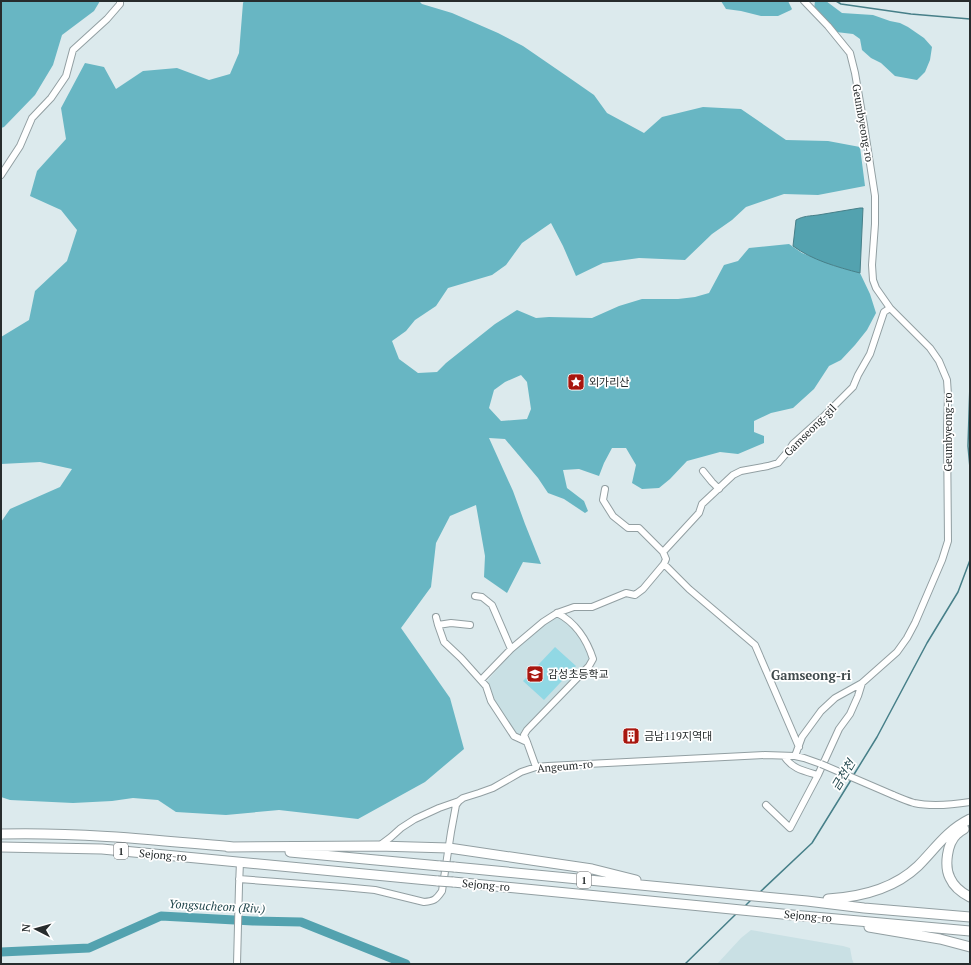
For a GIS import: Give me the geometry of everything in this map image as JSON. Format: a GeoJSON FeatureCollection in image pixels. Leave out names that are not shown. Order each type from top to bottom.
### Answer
{"type":"FeatureCollection","features":[{"type":"Feature","properties":{"kind":"highway","name":"1"},"geometry":{"type":"LineString","coordinates":[[807,901],[854,896],[892,885],[905,877],[919,865],[952,830],[970,819]]}},
{"type":"Feature","properties":{"kind":"highway"},"geometry":{"type":"LineString","coordinates":[[970,825],[956,834],[946,859],[950,878],[958,889],[970,897]]}},
{"type":"Feature","properties":{"kind":"highway","name":"Sejong-ro"},"geometry":{"type":"LineString","coordinates":[[1,834],[28,833],[104,836],[454,867],[807,901],[864,908],[970,917]]}},
{"type":"Feature","properties":{"kind":"highway"},"geometry":{"type":"LineString","coordinates":[[228,847],[378,846],[449,848],[592,869],[665,887]]}},
{"type":"Feature","properties":{"kind":"highway","name":"Sejong-ro"},"geometry":{"type":"LineString","coordinates":[[1,847],[102,849],[970,931]]}},
{"type":"Feature","properties":{"kind":"highway","name":"1"},"geometry":{"type":"LineString","coordinates":[[817,917],[940,939],[970,947]]}},
{"type":"Feature","properties":{"kind":"street"},"geometry":{"type":"LineString","coordinates":[[1,175],[20,146],[32,118],[51,98],[66,76],[73,50],[107,19],[120,4],[120,1]]}},
{"type":"Feature","properties":{"kind":"street","name":"Geumbyeong-ro"},"geometry":{"type":"LineString","coordinates":[[795,756],[802,737],[821,711],[835,698],[862,683],[896,652],[907,638],[942,560],[948,541],[947,380],[939,361],[930,348],[890,308],[876,288],[873,280],[872,265],[876,224],[875,196],[855,73],[850,53],[828,26],[804,1]]}},
{"type":"Feature","properties":{"kind":"street","name":"Gamseong-gil"},"geometry":{"type":"LineString","coordinates":[[663,552],[699,513],[702,504],[733,475],[741,471],[778,463],[794,444],[853,386],[870,354],[884,312],[890,308]]}},
{"type":"Feature","properties":{"kind":"street"},"geometry":{"type":"LineString","coordinates":[[703,471],[719,489]]}},
{"type":"Feature","properties":{"kind":"street"},"geometry":{"type":"LineString","coordinates":[[481,680],[510,649],[543,622],[557,613],[574,607],[592,607],[626,593],[635,595],[643,589],[664,564],[666,559],[663,552],[639,528],[628,528],[613,516],[602,500],[605,489]]}},
{"type":"Feature","properties":{"kind":"street"},"geometry":{"type":"LineString","coordinates":[[664,564],[689,589],[755,646],[799,747]]}},
{"type":"Feature","properties":{"kind":"street"},"geometry":{"type":"LineString","coordinates":[[475,596],[482,597],[492,605],[510,649]]}},
{"type":"Feature","properties":{"kind":"street"},"geometry":{"type":"LineString","coordinates":[[536,767],[524,735],[527,730],[589,666],[593,659],[582,635],[570,621],[557,613]]}},
{"type":"Feature","properties":{"kind":"street"},"geometry":{"type":"LineString","coordinates":[[436,617],[444,642],[461,658],[486,686],[491,701],[514,736],[527,742]]}},
{"type":"Feature","properties":{"kind":"street"},"geometry":{"type":"LineString","coordinates":[[438,625],[451,623],[470,625]]}},
{"type":"Feature","properties":{"kind":"street"},"geometry":{"type":"LineString","coordinates":[[766,805],[790,828],[818,775],[839,729],[850,714],[862,683]]}},
{"type":"Feature","properties":{"kind":"street","name":"Angeum-ro"},"geometry":{"type":"LineString","coordinates":[[378,846],[415,819],[463,798],[493,788],[521,772],[536,767],[584,763],[771,755],[795,756],[821,764],[914,803],[939,806],[970,802]]}},
{"type":"Feature","properties":{"kind":"street"},"geometry":{"type":"LineString","coordinates":[[784,756],[794,767],[818,775]]}},
{"type":"Feature","properties":{"kind":"street"},"geometry":{"type":"LineString","coordinates":[[239,879],[375,890],[424,902],[432,901],[437,898],[442,891],[456,805],[459,801]]}},
{"type":"Feature","properties":{"kind":"street"},"geometry":{"type":"LineString","coordinates":[[237,964],[240,862]]}},
{"type":"Feature","properties":{"kind":"shaded area"},"geometry":{"type":"Polygon","coordinates":[[[1,1],[100,1],[94,11],[62,35],[53,65],[35,95],[4,127],[1,128],[1,1]]]}},
{"type":"Feature","properties":{"kind":"shaded area"},"geometry":{"type":"Polygon","coordinates":[[[244,1],[419,1],[422,4],[452,13],[498,33],[523,46],[594,95],[607,113],[644,133],[662,117],[703,107],[741,109],[786,140],[828,141],[860,147],[865,186],[818,195],[784,194],[746,207],[732,220],[712,234],[685,260],[639,258],[603,263],[576,276],[551,223],[522,243],[506,265],[492,275],[448,288],[436,306],[415,320],[406,331],[392,341],[399,359],[418,373],[437,372],[495,324],[517,310],[536,318],[592,318],[619,306],[642,299],[678,299],[695,297],[709,293],[724,265],[738,261],[749,248],[789,244],[802,253],[835,266],[860,273],[870,294],[876,313],[867,330],[855,345],[841,360],[829,366],[814,389],[793,408],[771,413],[754,421],[754,432],[764,436],[764,443],[738,454],[720,452],[687,461],[659,488],[642,489],[632,483],[636,465],[626,448],[612,448],[599,476],[579,469],[563,470],[567,488],[584,501],[588,511],[585,513],[564,499],[548,493],[538,478],[505,439],[489,438],[513,491],[541,564],[523,562],[507,593],[484,577],[485,556],[476,505],[450,516],[436,543],[431,587],[401,628],[450,698],[464,749],[425,782],[358,819],[279,810],[226,815],[176,812],[158,800],[133,798],[112,801],[73,803],[10,800],[1,797],[1,522],[10,509],[60,487],[72,469],[40,462],[1,464],[1,337],[29,320],[35,291],[67,261],[77,230],[61,210],[30,196],[37,171],[66,139],[61,108],[85,63],[104,67],[116,89],[143,71],[177,68],[209,80],[230,74],[239,53],[244,1]],[[521,375],[505,382],[494,390],[489,408],[501,421],[527,419],[531,409],[527,382],[521,375]]]}},
{"type":"Feature","properties":{"kind":"shaded area"},"geometry":{"type":"Polygon","coordinates":[[[721,1],[788,1],[792,9],[778,16],[761,16],[726,9],[721,1]]]}},
{"type":"Feature","properties":{"kind":"shaded area"},"geometry":{"type":"Polygon","coordinates":[[[815,1],[826,1],[842,13],[873,15],[908,27],[924,38],[932,47],[930,60],[925,72],[917,80],[895,76],[881,63],[871,58],[862,50],[860,39],[853,34],[836,32],[814,9],[815,1]]]}},
{"type":"Feature","properties":{"kind":"shaded area"},"geometry":{"type":"Polygon","coordinates":[[[863,208],[860,273],[834,266],[816,259],[793,246],[796,220],[807,216],[863,208]]]}},
{"type":"Feature","properties":{"kind":"shaded area","name":"감성초등학교"},"geometry":{"type":"Polygon","coordinates":[[[557,615],[581,638],[590,661],[527,729],[521,731],[521,737],[515,734],[493,702],[488,680],[521,642],[557,615]]]}},
{"type":"Feature","properties":{"kind":"shaded area"},"geometry":{"type":"Polygon","coordinates":[[[555,647],[576,666],[544,700],[523,681],[555,647]]]}},
{"type":"Feature","properties":{"kind":"shaded area"},"geometry":{"type":"Polygon","coordinates":[[[751,930],[850,948],[854,964],[717,964],[741,938],[751,930]]]}},
{"type":"Feature","properties":{"kind":"waterway","name":"금천천"},"geometry":{"type":"LineString","coordinates":[[836,1],[841,4],[911,14],[970,19]]}},
{"type":"Feature","properties":{"kind":"waterway","name":"금천천"},"geometry":{"type":"LineString","coordinates":[[970,384],[968,446],[970,468]]}},
{"type":"Feature","properties":{"kind":"waterway","name":"금천천"},"geometry":{"type":"LineString","coordinates":[[853,776],[877,737],[927,643],[958,592],[970,560]]}},
{"type":"Feature","properties":{"kind":"waterway","name":"금천천"},"geometry":{"type":"LineString","coordinates":[[760,892],[812,843],[851,780]]}},
{"type":"Feature","properties":{"kind":"waterway","name":"금천천"},"geometry":{"type":"LineString","coordinates":[[744,907],[752,899]]}},
{"type":"Feature","properties":{"kind":"waterway","name":"금천천"},"geometry":{"type":"LineString","coordinates":[[685,964],[736,914]]}},
{"type":"Feature","properties":{"kind":"waterway","name":"Yongsucheon (Riv.)"},"geometry":{"type":"LineString","coordinates":[[1,952],[89,948],[161,916],[301,922],[406,964]]}},
{"type":"Feature","properties":{"kind":"place","name":"외가리산"},"geometry":{"type":"Point","coordinates":[576,382]}},
{"type":"Feature","properties":{"kind":"place","name":"감성초등학교"},"geometry":{"type":"Point","coordinates":[535,674]}},
{"type":"Feature","properties":{"kind":"place","name":"금남119지역대"},"geometry":{"type":"Point","coordinates":[631,736]}},
{"type":"Feature","properties":{"kind":"district","name":"Gamseong-ri"},"geometry":{"type":"Point","coordinates":[811,675]}}]}
